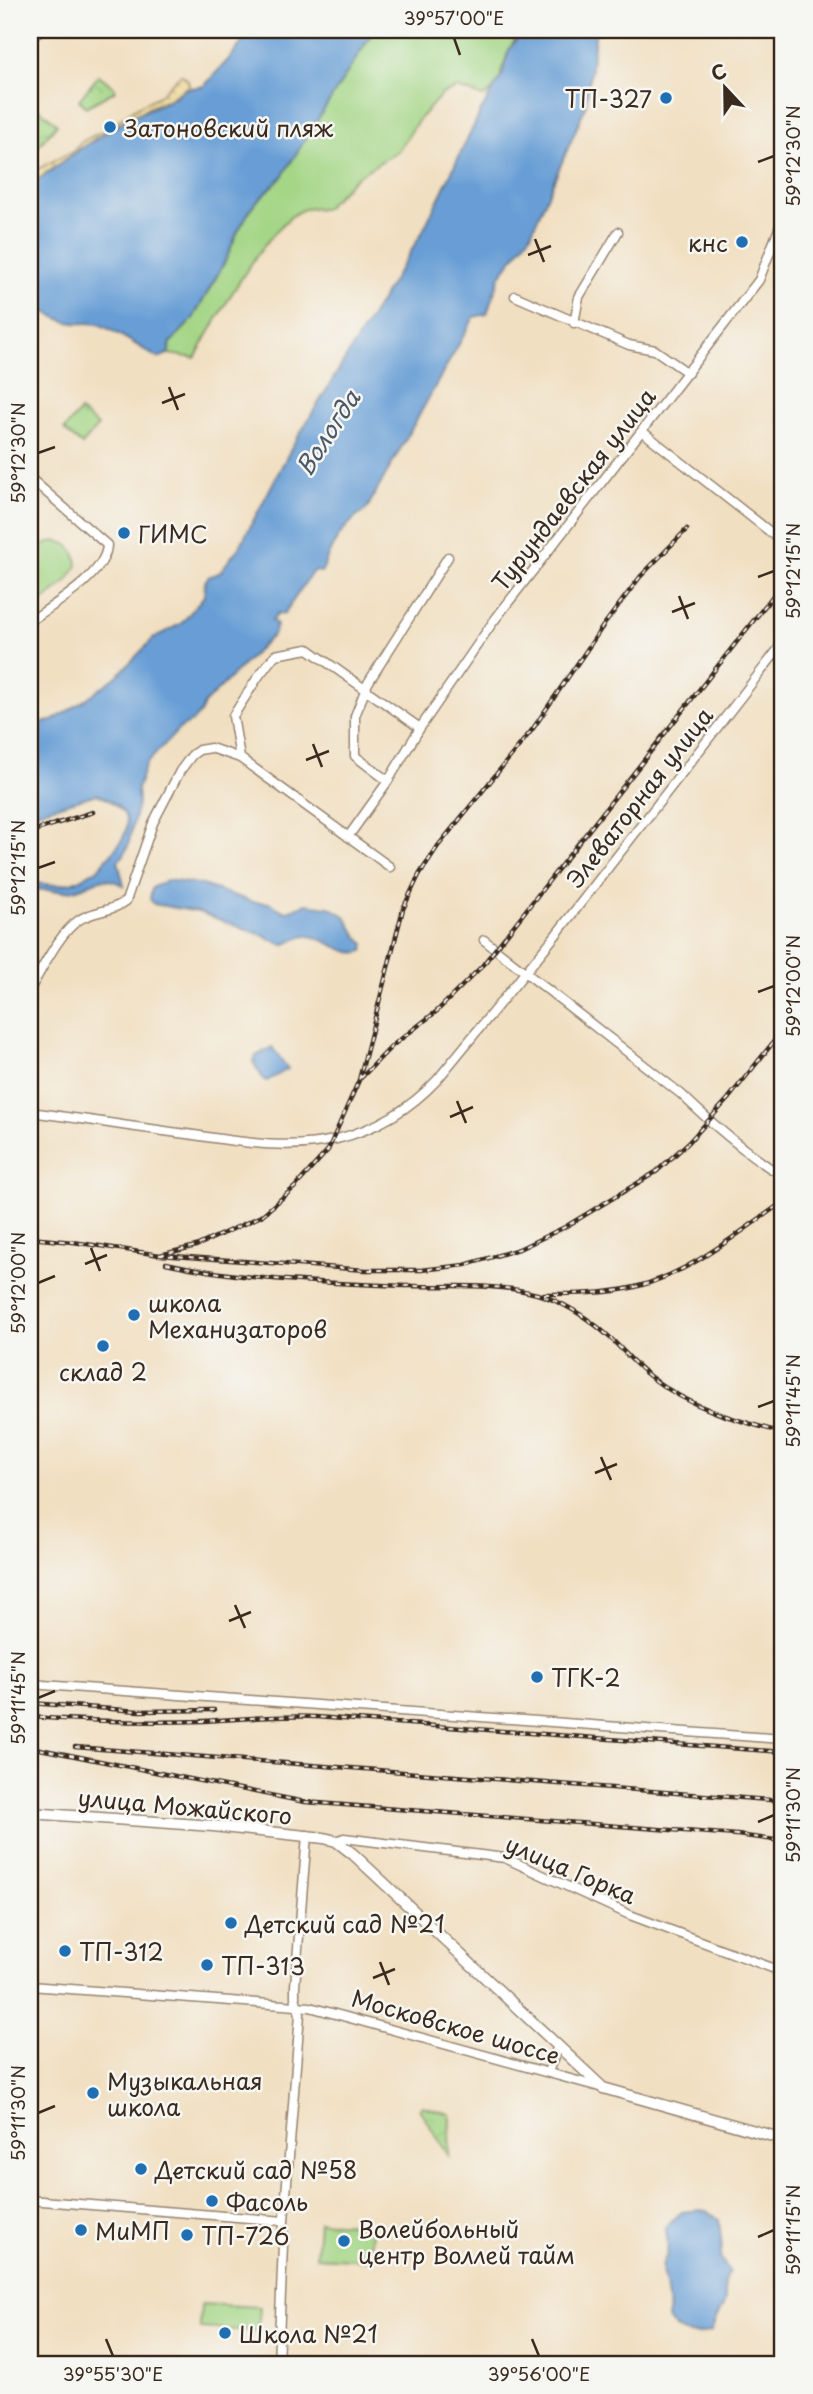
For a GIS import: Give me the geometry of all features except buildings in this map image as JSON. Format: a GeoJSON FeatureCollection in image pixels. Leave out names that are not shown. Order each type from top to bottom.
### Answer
{"type":"FeatureCollection","features":[{"type":"Feature","properties":{"kind":"main road","name":"улица Можайского"},"geometry":{"type":"LineString","coordinates":[[30,1812],[307,1835],[336,1841]]}},
{"type":"Feature","properties":{"kind":"main road","name":"Московское шоссе"},"geometry":{"type":"LineString","coordinates":[[336,1841],[354,1854],[603,2088],[783,2139]]}},
{"type":"Feature","properties":{"kind":"street"},"geometry":{"type":"LineString","coordinates":[[30,40],[40,30]]}},
{"type":"Feature","properties":{"kind":"street","name":"Турундаевская улица"},"geometry":{"type":"LineString","coordinates":[[348,837],[493,622],[759,280],[783,218]]}},
{"type":"Feature","properties":{"kind":"street"},"geometry":{"type":"LineString","coordinates":[[574,323],[579,297],[618,232]]}},
{"type":"Feature","properties":{"kind":"street"},"geometry":{"type":"LineString","coordinates":[[515,296],[629,345],[655,350],[688,373]]}},
{"type":"Feature","properties":{"kind":"street"},"geometry":{"type":"LineString","coordinates":[[643,432],[783,542]]}},
{"type":"Feature","properties":{"kind":"street"},"geometry":{"type":"LineString","coordinates":[[30,478],[107,545],[107,554],[101,566],[68,595],[30,621]]}},
{"type":"Feature","properties":{"kind":"street"},"geometry":{"type":"LineString","coordinates":[[388,781],[355,756],[355,716],[365,689],[448,557]]}},
{"type":"Feature","properties":{"kind":"street","name":"Элеваторная улица"},"geometry":{"type":"LineString","coordinates":[[30,1112],[256,1143],[286,1144],[338,1139],[385,1121],[423,1096],[437,1080],[783,643]]}},
{"type":"Feature","properties":{"kind":"street"},"geometry":{"type":"LineString","coordinates":[[240,758],[233,716],[275,655],[308,649],[420,728]]}},
{"type":"Feature","properties":{"kind":"street"},"geometry":{"type":"LineString","coordinates":[[30,989],[66,932],[77,921],[90,914],[115,909],[126,901],[153,823],[180,771],[192,755],[200,750],[211,748],[240,758],[390,867]]}},
{"type":"Feature","properties":{"kind":"street"},"geometry":{"type":"LineString","coordinates":[[484,940],[681,1094],[733,1141],[773,1170]]}},
{"type":"Feature","properties":{"kind":"street"},"geometry":{"type":"LineString","coordinates":[[30,1682],[783,1739]]}},
{"type":"Feature","properties":{"kind":"street"},"geometry":{"type":"LineString","coordinates":[[278,2364],[284,2221],[300,2014],[295,1986],[297,1943],[307,1835]]}},
{"type":"Feature","properties":{"kind":"street","name":"улица Горка"},"geometry":{"type":"LineString","coordinates":[[336,1841],[344,1838],[505,1858],[630,1915],[783,1972]]}},
{"type":"Feature","properties":{"kind":"street","name":"Московское шоссе"},"geometry":{"type":"LineString","coordinates":[[30,1986],[297,2006],[343,2014],[603,2088]]}},
{"type":"Feature","properties":{"kind":"street"},"geometry":{"type":"LineString","coordinates":[[548,2072],[558,2046]]}},
{"type":"Feature","properties":{"kind":"street"},"geometry":{"type":"LineString","coordinates":[[30,2200],[284,2221]]}},
{"type":"Feature","properties":{"kind":"green space"},"geometry":{"type":"Polygon","coordinates":[[[374,30],[518,30],[498,82],[490,93],[483,97],[458,88],[442,94],[420,118],[398,151],[356,177],[324,209],[308,208],[294,215],[278,229],[245,273],[195,358],[168,354],[171,342],[192,320],[253,205],[281,177],[374,30]]]}},
{"type":"Feature","properties":{"kind":"green space"},"geometry":{"type":"Polygon","coordinates":[[[99,75],[115,88],[115,91],[86,107],[79,100],[99,75]]]}},
{"type":"Feature","properties":{"kind":"green space"},"geometry":{"type":"Polygon","coordinates":[[[38,108],[57,124],[36,149],[30,143],[30,118],[38,108]]]}},
{"type":"Feature","properties":{"kind":"green space"},"geometry":{"type":"Polygon","coordinates":[[[80,411],[98,426],[82,445],[64,430],[80,411]]]}},
{"type":"Feature","properties":{"kind":"green space"},"geometry":{"type":"Polygon","coordinates":[[[56,541],[71,548],[77,565],[63,585],[30,611],[30,555],[56,541]]]}},
{"type":"Feature","properties":{"kind":"green space"},"geometry":{"type":"Polygon","coordinates":[[[422,2106],[450,2114],[449,2156],[419,2109],[422,2106]]]}},
{"type":"Feature","properties":{"kind":"green space","name":"Волейбольный центр Воллей тайм"},"geometry":{"type":"Polygon","coordinates":[[[319,2222],[372,2225],[370,2260],[316,2257],[319,2222]]]}},
{"type":"Feature","properties":{"kind":"green space"},"geometry":{"type":"Polygon","coordinates":[[[201,2304],[260,2307],[258,2331],[200,2328],[201,2304]]]}},
{"type":"Feature","properties":{"kind":"sand","name":"Затоновский пляж"},"geometry":{"type":"Polygon","coordinates":[[[181,74],[188,80],[189,86],[167,100],[117,124],[30,185],[30,173],[73,151],[83,141],[159,96],[181,74]]]}},
{"type":"Feature","properties":{"kind":"water"},"geometry":{"type":"Polygon","coordinates":[[[252,30],[374,30],[281,178],[253,205],[192,320],[171,342],[168,354],[158,358],[101,325],[69,322],[39,309],[36,299],[30,295],[30,186],[131,117],[170,100],[185,89],[204,86],[252,30]]]}},
{"type":"Feature","properties":{"kind":"water","name":"Вологда"},"geometry":{"type":"Polygon","coordinates":[[[518,30],[596,30],[586,104],[531,234],[500,276],[487,314],[474,317],[366,510],[338,537],[322,572],[313,571],[284,614],[278,613],[272,620],[277,625],[273,635],[204,704],[193,721],[180,728],[146,764],[137,789],[138,802],[128,846],[118,861],[124,886],[115,881],[101,880],[68,891],[30,890],[30,882],[64,884],[96,871],[122,840],[127,821],[123,812],[113,803],[97,794],[30,814],[30,730],[44,722],[52,721],[86,699],[117,676],[154,638],[182,623],[204,596],[208,577],[219,573],[240,546],[293,445],[422,233],[481,111],[502,75],[518,30]]]}},
{"type":"Feature","properties":{"kind":"water"},"geometry":{"type":"Polygon","coordinates":[[[167,880],[202,885],[253,902],[270,903],[285,912],[306,904],[329,907],[345,916],[365,944],[363,951],[350,952],[309,936],[283,945],[198,912],[154,904],[150,899],[152,888],[167,880]]]}},
{"type":"Feature","properties":{"kind":"water"},"geometry":{"type":"Polygon","coordinates":[[[272,1047],[288,1069],[267,1081],[253,1062],[256,1056],[272,1047]]]}},
{"type":"Feature","properties":{"kind":"water"},"geometry":{"type":"Polygon","coordinates":[[[682,2212],[709,2212],[719,2220],[722,2247],[720,2258],[729,2271],[724,2282],[724,2302],[712,2331],[687,2334],[671,2324],[667,2318],[668,2300],[662,2269],[668,2250],[666,2226],[682,2212]]]}},
{"type":"Feature","properties":{"kind":"railway"},"geometry":{"type":"LineString","coordinates":[[780,30],[783,35]]}},
{"type":"Feature","properties":{"kind":"railway"},"geometry":{"type":"LineString","coordinates":[[160,1255],[196,1246],[261,1216],[295,1187],[328,1150],[359,1080],[403,909],[419,875],[438,846],[532,730],[640,577],[687,529]]}},
{"type":"Feature","properties":{"kind":"railway"},"geometry":{"type":"LineString","coordinates":[[361,1078],[392,1046],[437,1011],[482,966],[783,583]]}},
{"type":"Feature","properties":{"kind":"railway"},"geometry":{"type":"LineString","coordinates":[[30,832],[93,812]]}},
{"type":"Feature","properties":{"kind":"railway"},"geometry":{"type":"LineString","coordinates":[[30,1238],[160,1255],[366,1270],[421,1270],[465,1265],[519,1249],[565,1227],[656,1172],[689,1142],[728,1099],[783,1030]]}},
{"type":"Feature","properties":{"kind":"railway"},"geometry":{"type":"LineString","coordinates":[[544,1294],[613,1291],[655,1281],[694,1263],[783,1202]]}},
{"type":"Feature","properties":{"kind":"railway"},"geometry":{"type":"LineString","coordinates":[[166,1263],[226,1274],[287,1280],[490,1287],[537,1294],[564,1305],[591,1322],[646,1373],[682,1397],[731,1418],[783,1433]]}},
{"type":"Feature","properties":{"kind":"railway"},"geometry":{"type":"LineString","coordinates":[[30,1703],[139,1711],[214,1710]]}},
{"type":"Feature","properties":{"kind":"railway"},"geometry":{"type":"LineString","coordinates":[[30,1717],[160,1722],[316,1717],[783,1752]]}},
{"type":"Feature","properties":{"kind":"railway"},"geometry":{"type":"LineString","coordinates":[[30,1747],[305,1802],[737,1835],[783,1841]]}},
{"type":"Feature","properties":{"kind":"railway"},"geometry":{"type":"LineString","coordinates":[[75,1747],[783,1801]]}},
{"type":"Feature","properties":{"kind":"place","name":"ТП-327"},"geometry":{"type":"Point","coordinates":[666,98]}},
{"type":"Feature","properties":{"kind":"place","name":"Затоновский пляж"},"geometry":{"type":"Point","coordinates":[110,127]}},
{"type":"Feature","properties":{"kind":"place","name":"кнс"},"geometry":{"type":"Point","coordinates":[742,242]}},
{"type":"Feature","properties":{"kind":"place","name":"ГИМС"},"geometry":{"type":"Point","coordinates":[124,533]}},
{"type":"Feature","properties":{"kind":"place","name":"школа Механизаторов"},"geometry":{"type":"Point","coordinates":[134,1315]}},
{"type":"Feature","properties":{"kind":"place","name":"склад 2"},"geometry":{"type":"Point","coordinates":[103,1346]}},
{"type":"Feature","properties":{"kind":"place","name":"ТГК-2"},"geometry":{"type":"Point","coordinates":[537,1677]}},
{"type":"Feature","properties":{"kind":"place","name":"Детский сад №21"},"geometry":{"type":"Point","coordinates":[231,1923]}},
{"type":"Feature","properties":{"kind":"place","name":"ТП-312"},"geometry":{"type":"Point","coordinates":[65,1951]}},
{"type":"Feature","properties":{"kind":"place","name":"ТП-313"},"geometry":{"type":"Point","coordinates":[207,1965]}},
{"type":"Feature","properties":{"kind":"place","name":"Музыкальная школа"},"geometry":{"type":"Point","coordinates":[93,2093]}},
{"type":"Feature","properties":{"kind":"place","name":"Детский сад №58"},"geometry":{"type":"Point","coordinates":[141,2169]}},
{"type":"Feature","properties":{"kind":"place","name":"Фасоль"},"geometry":{"type":"Point","coordinates":[212,2201]}},
{"type":"Feature","properties":{"kind":"place","name":"МиМП"},"geometry":{"type":"Point","coordinates":[81,2230]}},
{"type":"Feature","properties":{"kind":"place","name":"ТП-726"},"geometry":{"type":"Point","coordinates":[187,2235]}},
{"type":"Feature","properties":{"kind":"place","name":"Волейбольный центр Воллей тайм"},"geometry":{"type":"Point","coordinates":[344,2241]}},
{"type":"Feature","properties":{"kind":"place","name":"Школа №21"},"geometry":{"type":"Point","coordinates":[225,2333]}}]}
